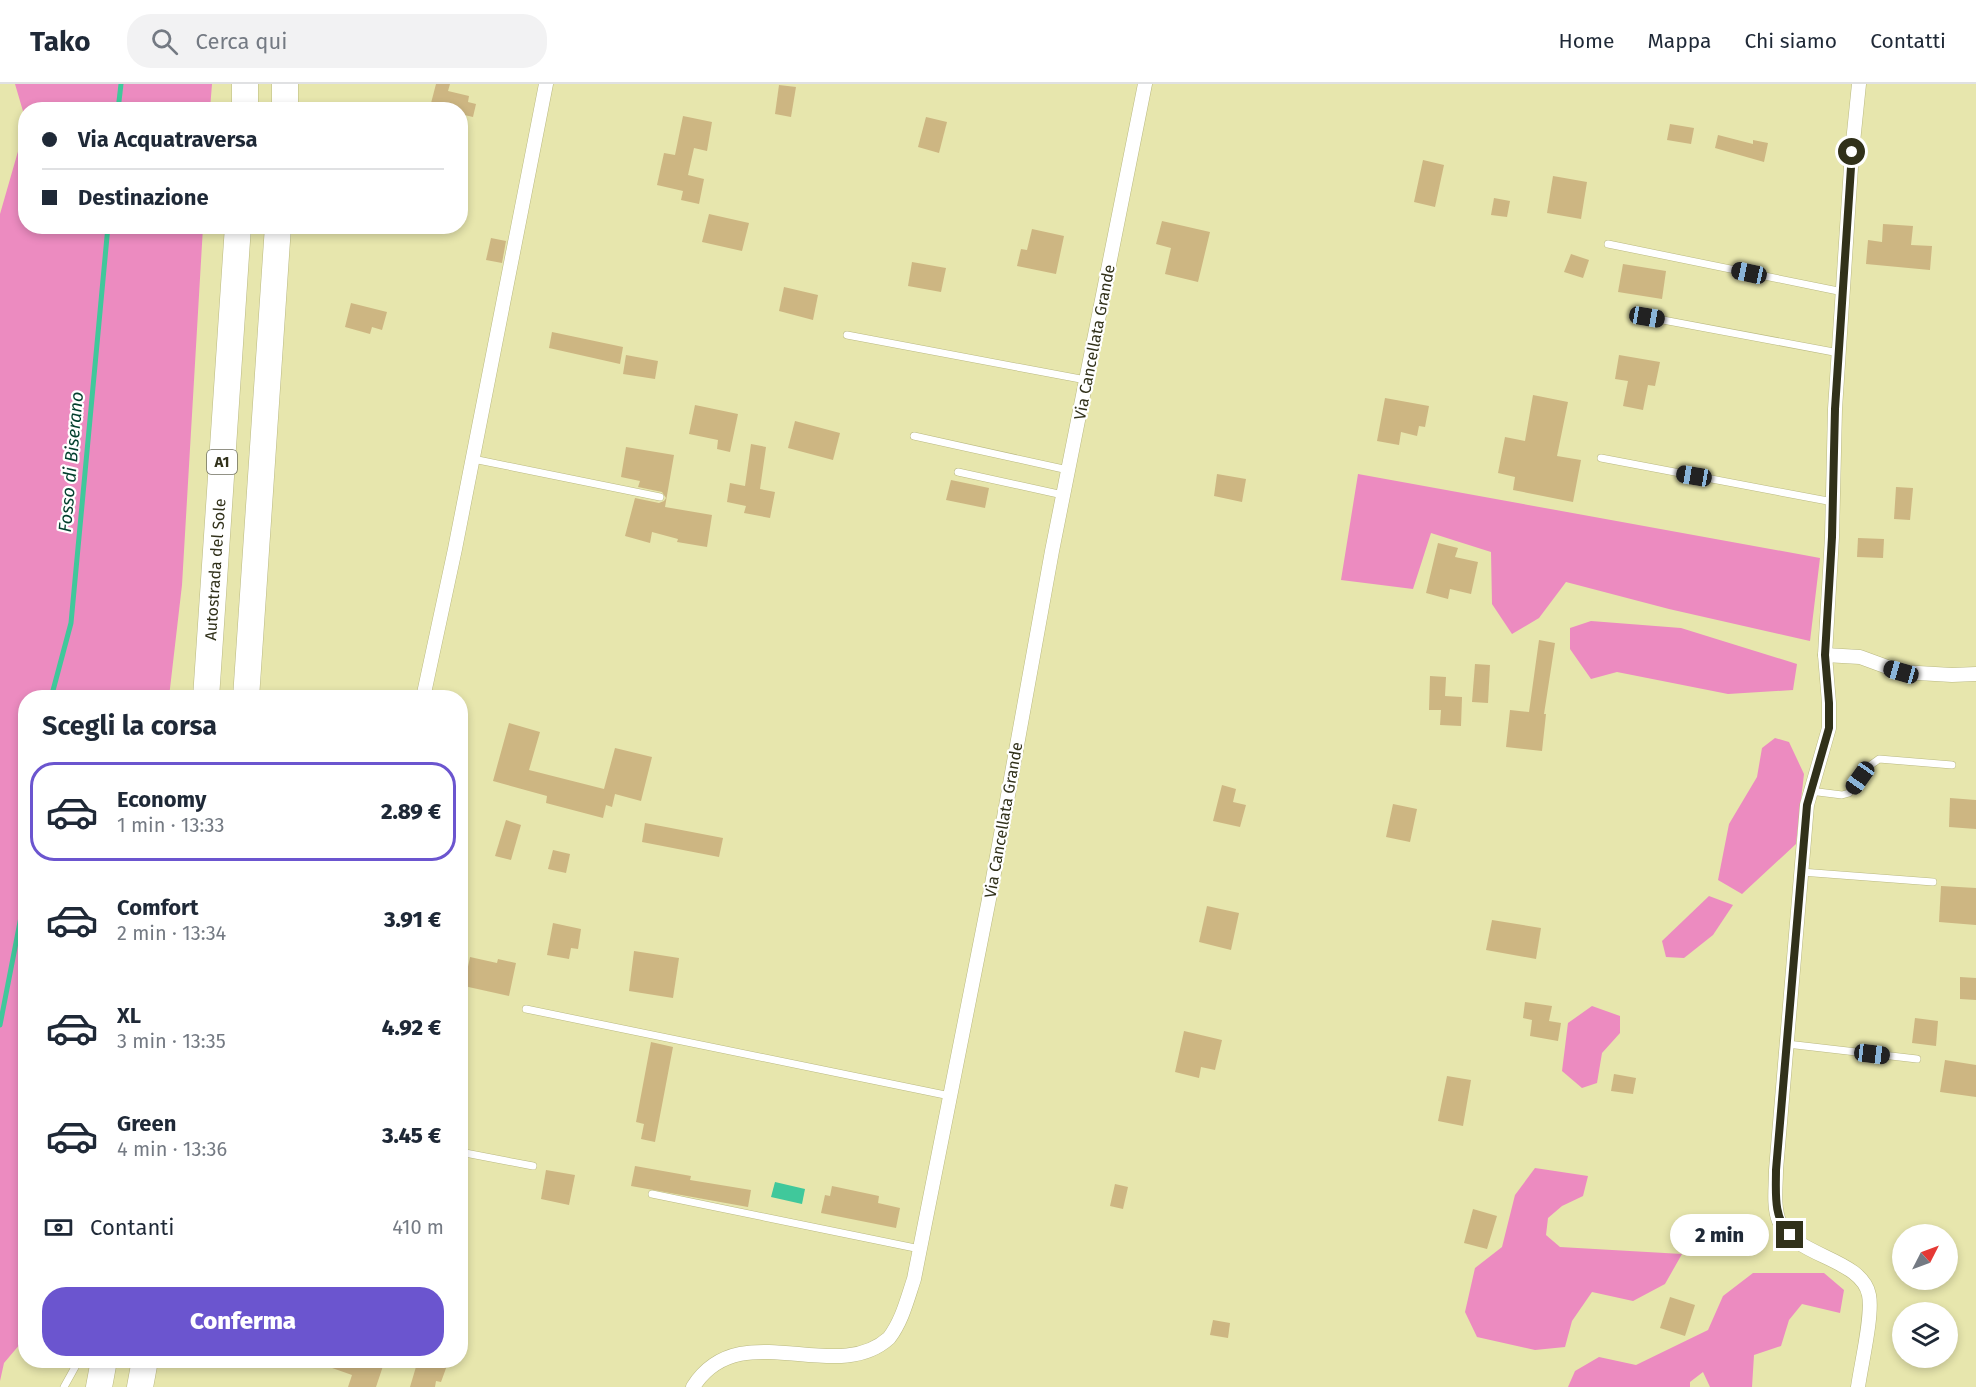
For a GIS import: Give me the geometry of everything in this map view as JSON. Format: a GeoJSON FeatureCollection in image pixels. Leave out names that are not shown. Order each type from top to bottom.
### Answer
{"type":"FeatureCollection","features":[{"type":"Feature","properties":{"kind":"highway"},"geometry":{"type":"LineString","coordinates":[[245,84],[245,102]]}},
{"type":"Feature","properties":{"kind":"highway"},"geometry":{"type":"LineString","coordinates":[[285,84],[285,102]]}},
{"type":"Feature","properties":{"kind":"highway","name":"Autostrada del Sole"},"geometry":{"type":"LineString","coordinates":[[207,690],[237,234]]}},
{"type":"Feature","properties":{"kind":"highway","name":"A1"},"geometry":{"type":"LineString","coordinates":[[247,690],[277,234]]}},
{"type":"Feature","properties":{"kind":"highway"},"geometry":{"type":"LineString","coordinates":[[99,1387],[103,1368]]}},
{"type":"Feature","properties":{"kind":"highway"},"geometry":{"type":"LineString","coordinates":[[140,1387],[144,1368]]}},
{"type":"Feature","properties":{"kind":"street"},"geometry":{"type":"LineString","coordinates":[[425,690],[473,459],[546,84]]}},
{"type":"Feature","properties":{"kind":"street","name":"Via Cancellata Grande"},"geometry":{"type":"LineString","coordinates":[[693,1387],[706,1371],[733,1357],[753,1357],[823,1367],[852,1363],[876,1351],[888,1340],[903,1312],[914,1279],[992,884],[1068,470],[1145,84]]}},
{"type":"Feature","properties":{"kind":"street"},"geometry":{"type":"LineString","coordinates":[[1858,1387],[1869,1305],[1867,1288],[1845,1267],[1797,1241],[1785,1229],[1778,1215],[1776,1170],[1810,791],[1829,728],[1825,655],[1839,353],[1852,152],[1859,84]]}},
{"type":"Feature","properties":{"kind":"street"},"geometry":{"type":"LineString","coordinates":[[1825,655],[1860,657],[1901,672],[1976,674]]}},
{"type":"Feature","properties":{"kind":"lane"},"geometry":{"type":"LineString","coordinates":[[1608,244],[1843,292]]}},
{"type":"Feature","properties":{"kind":"lane"},"geometry":{"type":"LineString","coordinates":[[1647,317],[1839,353]]}},
{"type":"Feature","properties":{"kind":"lane"},"geometry":{"type":"LineString","coordinates":[[847,334],[1086,380]]}},
{"type":"Feature","properties":{"kind":"lane"},"geometry":{"type":"LineString","coordinates":[[914,435],[1068,470]]}},
{"type":"Feature","properties":{"kind":"lane"},"geometry":{"type":"LineString","coordinates":[[1601,458],[1833,501]]}},
{"type":"Feature","properties":{"kind":"lane"},"geometry":{"type":"LineString","coordinates":[[473,459],[660,497]]}},
{"type":"Feature","properties":{"kind":"lane"},"geometry":{"type":"LineString","coordinates":[[958,472],[1064,495]]}},
{"type":"Feature","properties":{"kind":"lane"},"geometry":{"type":"LineString","coordinates":[[1810,791],[1842,795],[1849,793],[1868,767],[1879,759],[1952,765]]}},
{"type":"Feature","properties":{"kind":"lane"},"geometry":{"type":"LineString","coordinates":[[1802,872],[1933,882]]}},
{"type":"Feature","properties":{"kind":"lane"},"geometry":{"type":"LineString","coordinates":[[526,1009],[950,1096]]}},
{"type":"Feature","properties":{"kind":"lane"},"geometry":{"type":"LineString","coordinates":[[1786,1044],[1917,1059]]}},
{"type":"Feature","properties":{"kind":"lane"},"geometry":{"type":"LineString","coordinates":[[468,1154],[533,1166]]}},
{"type":"Feature","properties":{"kind":"lane"},"geometry":{"type":"LineString","coordinates":[[652,1194],[920,1249]]}},
{"type":"Feature","properties":{"kind":"lane"},"geometry":{"type":"LineString","coordinates":[[64,1387],[75,1368]]}},
{"type":"Feature","properties":{"kind":"shaded area"},"geometry":{"type":"Polygon","coordinates":[[[15,84],[212,84],[211,102],[20,102],[15,84]]]}},
{"type":"Feature","properties":{"kind":"shaded area"},"geometry":{"type":"Polygon","coordinates":[[[18,151],[18,234],[203,234],[182,585],[170,690],[18,690],[18,1346],[4,1363],[0,1381],[0,214],[18,151]]]}},
{"type":"Feature","properties":{"kind":"shaded area"},"geometry":{"type":"Polygon","coordinates":[[[1358,474],[1820,558],[1810,641],[1669,609],[1566,582],[1539,618],[1512,634],[1492,604],[1491,552],[1431,533],[1413,589],[1341,580],[1358,474]]]}},
{"type":"Feature","properties":{"kind":"shaded area"},"geometry":{"type":"Polygon","coordinates":[[[1591,621],[1681,628],[1797,664],[1793,690],[1728,694],[1617,672],[1591,679],[1570,649],[1570,628],[1591,621]]]}},
{"type":"Feature","properties":{"kind":"shaded area"},"geometry":{"type":"Polygon","coordinates":[[[1775,738],[1789,742],[1804,774],[1796,844],[1742,894],[1718,880],[1729,824],[1757,777],[1762,748],[1775,738]]]}},
{"type":"Feature","properties":{"kind":"shaded area"},"geometry":{"type":"Polygon","coordinates":[[[1709,896],[1733,905],[1713,935],[1684,958],[1666,957],[1662,941],[1709,896]]]}},
{"type":"Feature","properties":{"kind":"shaded area"},"geometry":{"type":"Polygon","coordinates":[[[1592,1006],[1620,1016],[1620,1033],[1602,1053],[1597,1083],[1582,1088],[1562,1071],[1568,1023],[1592,1006]]]}},
{"type":"Feature","properties":{"kind":"shaded area"},"geometry":{"type":"Polygon","coordinates":[[[1535,1168],[1588,1176],[1583,1196],[1562,1206],[1548,1218],[1546,1235],[1560,1247],[1682,1254],[1665,1284],[1633,1301],[1592,1292],[1572,1321],[1565,1347],[1535,1350],[1477,1337],[1465,1312],[1475,1268],[1502,1247],[1515,1195],[1535,1168]]]}},
{"type":"Feature","properties":{"kind":"shaded area"},"geometry":{"type":"Polygon","coordinates":[[[775,1182],[805,1189],[802,1204],[771,1197],[775,1182]]]}},
{"type":"Feature","properties":{"kind":"shaded area"},"geometry":{"type":"Polygon","coordinates":[[[1753,1273],[1824,1273],[1844,1290],[1840,1313],[1802,1304],[1789,1320],[1781,1346],[1754,1355],[1752,1387],[1710,1387],[1703,1372],[1690,1382],[1690,1387],[1568,1387],[1575,1371],[1599,1357],[1636,1365],[1708,1330],[1723,1296],[1753,1273]]]}},
{"type":"Feature","properties":{"kind":"building"},"geometry":{"type":"Polygon","coordinates":[[[436,84],[450,84],[448,91],[469,96],[468,102],[431,102],[436,84]]]}},
{"type":"Feature","properties":{"kind":"building"},"geometry":{"type":"Polygon","coordinates":[[[779,85],[796,87],[791,117],[775,114],[779,85]]]}},
{"type":"Feature","properties":{"kind":"building"},"geometry":{"type":"Polygon","coordinates":[[[468,102],[476,104],[473,117],[468,116],[468,102]]]}},
{"type":"Feature","properties":{"kind":"building"},"geometry":{"type":"Polygon","coordinates":[[[683,116],[712,122],[707,151],[694,148],[688,175],[704,179],[699,204],[681,200],[683,191],[657,185],[664,153],[675,155],[683,116]]]}},
{"type":"Feature","properties":{"kind":"building"},"geometry":{"type":"Polygon","coordinates":[[[926,117],[947,122],[939,153],[918,147],[926,117]]]}},
{"type":"Feature","properties":{"kind":"building"},"geometry":{"type":"Polygon","coordinates":[[[1670,124],[1694,128],[1691,144],[1667,140],[1670,124]]]}},
{"type":"Feature","properties":{"kind":"building"},"geometry":{"type":"Polygon","coordinates":[[[1718,135],[1753,144],[1753,140],[1768,143],[1764,162],[1715,148],[1718,135]]]}},
{"type":"Feature","properties":{"kind":"building"},"geometry":{"type":"Polygon","coordinates":[[[1423,160],[1444,165],[1435,207],[1414,202],[1423,160]]]}},
{"type":"Feature","properties":{"kind":"building"},"geometry":{"type":"Polygon","coordinates":[[[1553,176],[1587,182],[1581,219],[1547,213],[1553,176]]]}},
{"type":"Feature","properties":{"kind":"building"},"geometry":{"type":"Polygon","coordinates":[[[1494,198],[1510,201],[1507,217],[1491,215],[1494,198]]]}},
{"type":"Feature","properties":{"kind":"building"},"geometry":{"type":"Polygon","coordinates":[[[709,214],[749,223],[742,251],[702,242],[709,214]]]}},
{"type":"Feature","properties":{"kind":"building"},"geometry":{"type":"Polygon","coordinates":[[[1162,221],[1210,232],[1198,282],[1165,274],[1171,248],[1156,244],[1162,221]]]}},
{"type":"Feature","properties":{"kind":"building"},"geometry":{"type":"Polygon","coordinates":[[[1883,224],[1913,226],[1911,245],[1932,246],[1930,270],[1866,264],[1868,240],[1882,242],[1883,224]]]}},
{"type":"Feature","properties":{"kind":"building"},"geometry":{"type":"Polygon","coordinates":[[[1032,229],[1064,236],[1056,274],[1017,266],[1021,249],[1027,250],[1032,229]]]}},
{"type":"Feature","properties":{"kind":"building"},"geometry":{"type":"Polygon","coordinates":[[[491,238],[506,241],[502,263],[486,260],[491,238]]]}},
{"type":"Feature","properties":{"kind":"building"},"geometry":{"type":"Polygon","coordinates":[[[1571,254],[1589,260],[1583,278],[1564,272],[1571,254]]]}},
{"type":"Feature","properties":{"kind":"building"},"geometry":{"type":"Polygon","coordinates":[[[912,262],[946,268],[941,292],[908,286],[912,262]]]}},
{"type":"Feature","properties":{"kind":"building"},"geometry":{"type":"Polygon","coordinates":[[[1623,264],[1666,271],[1662,299],[1618,292],[1623,264]]]}},
{"type":"Feature","properties":{"kind":"building"},"geometry":{"type":"Polygon","coordinates":[[[784,287],[818,295],[813,320],[779,311],[784,287]]]}},
{"type":"Feature","properties":{"kind":"building"},"geometry":{"type":"Polygon","coordinates":[[[351,303],[387,312],[382,330],[372,327],[370,334],[345,327],[351,303]]]}},
{"type":"Feature","properties":{"kind":"building"},"geometry":{"type":"Polygon","coordinates":[[[552,332],[623,347],[620,364],[549,348],[552,332]]]}},
{"type":"Feature","properties":{"kind":"building"},"geometry":{"type":"Polygon","coordinates":[[[626,355],[658,361],[655,379],[623,374],[626,355]]]}},
{"type":"Feature","properties":{"kind":"building"},"geometry":{"type":"Polygon","coordinates":[[[1619,355],[1660,362],[1655,386],[1648,385],[1643,410],[1623,406],[1628,381],[1615,379],[1619,355]]]}},
{"type":"Feature","properties":{"kind":"building"},"geometry":{"type":"Polygon","coordinates":[[[1533,395],[1568,402],[1557,456],[1581,460],[1573,502],[1513,490],[1515,477],[1498,473],[1505,437],[1525,441],[1533,395]]]}},
{"type":"Feature","properties":{"kind":"building"},"geometry":{"type":"Polygon","coordinates":[[[1385,398],[1429,406],[1425,427],[1419,426],[1417,436],[1401,432],[1399,445],[1377,441],[1385,398]]]}},
{"type":"Feature","properties":{"kind":"building"},"geometry":{"type":"Polygon","coordinates":[[[695,405],[738,414],[730,452],[717,449],[718,440],[689,434],[695,405]]]}},
{"type":"Feature","properties":{"kind":"building"},"geometry":{"type":"Polygon","coordinates":[[[795,421],[840,433],[833,460],[788,448],[795,421]]]}},
{"type":"Feature","properties":{"kind":"building"},"geometry":{"type":"Polygon","coordinates":[[[751,444],[766,447],[760,489],[775,492],[770,518],[744,513],[746,506],[727,502],[730,483],[745,486],[751,444]]]}},
{"type":"Feature","properties":{"kind":"building"},"geometry":{"type":"Polygon","coordinates":[[[626,447],[674,455],[665,507],[712,515],[707,547],[677,542],[678,539],[652,532],[650,543],[625,536],[635,498],[659,503],[666,498],[662,492],[638,487],[640,481],[621,477],[626,447]]]}},
{"type":"Feature","properties":{"kind":"building"},"geometry":{"type":"Polygon","coordinates":[[[1217,474],[1246,479],[1242,502],[1214,496],[1217,474]]]}},
{"type":"Feature","properties":{"kind":"building"},"geometry":{"type":"Polygon","coordinates":[[[951,480],[989,488],[985,508],[946,500],[951,480]]]}},
{"type":"Feature","properties":{"kind":"building"},"geometry":{"type":"Polygon","coordinates":[[[1896,487],[1913,488],[1910,520],[1894,519],[1896,487]]]}},
{"type":"Feature","properties":{"kind":"building"},"geometry":{"type":"Polygon","coordinates":[[[1858,538],[1884,539],[1883,558],[1857,557],[1858,538]]]}},
{"type":"Feature","properties":{"kind":"building"},"geometry":{"type":"Polygon","coordinates":[[[1438,543],[1458,548],[1455,557],[1478,562],[1471,594],[1450,589],[1448,599],[1426,593],[1438,543]]]}},
{"type":"Feature","properties":{"kind":"building"},"geometry":{"type":"Polygon","coordinates":[[[1539,640],[1555,643],[1544,714],[1546,714],[1542,751],[1506,747],[1510,710],[1529,712],[1539,640]]]}},
{"type":"Feature","properties":{"kind":"building"},"geometry":{"type":"Polygon","coordinates":[[[1475,664],[1490,665],[1488,703],[1472,702],[1475,664]]]}},
{"type":"Feature","properties":{"kind":"building"},"geometry":{"type":"Polygon","coordinates":[[[1430,676],[1446,677],[1445,696],[1462,697],[1461,726],[1440,725],[1441,710],[1429,710],[1430,676]]]}},
{"type":"Feature","properties":{"kind":"building"},"geometry":{"type":"Polygon","coordinates":[[[509,723],[540,732],[529,770],[604,789],[615,748],[652,757],[641,801],[615,794],[612,807],[606,805],[603,818],[546,803],[547,796],[493,781],[509,723]]]}},
{"type":"Feature","properties":{"kind":"building"},"geometry":{"type":"Polygon","coordinates":[[[1222,785],[1236,789],[1233,802],[1246,805],[1240,827],[1213,821],[1222,785]]]}},
{"type":"Feature","properties":{"kind":"building"},"geometry":{"type":"Polygon","coordinates":[[[1950,798],[1976,800],[1976,829],[1949,827],[1950,798]]]}},
{"type":"Feature","properties":{"kind":"building"},"geometry":{"type":"Polygon","coordinates":[[[1393,804],[1417,809],[1410,842],[1386,837],[1393,804]]]}},
{"type":"Feature","properties":{"kind":"building"},"geometry":{"type":"Polygon","coordinates":[[[506,820],[521,825],[511,860],[495,856],[506,820]]]}},
{"type":"Feature","properties":{"kind":"building"},"geometry":{"type":"Polygon","coordinates":[[[645,823],[723,838],[719,857],[642,842],[645,823]]]}},
{"type":"Feature","properties":{"kind":"building"},"geometry":{"type":"Polygon","coordinates":[[[553,850],[570,854],[566,873],[548,869],[553,850]]]}},
{"type":"Feature","properties":{"kind":"building"},"geometry":{"type":"Polygon","coordinates":[[[1941,886],[1976,888],[1976,925],[1939,922],[1941,886]]]}},
{"type":"Feature","properties":{"kind":"building"},"geometry":{"type":"Polygon","coordinates":[[[1207,906],[1239,913],[1231,950],[1199,942],[1207,906]]]}},
{"type":"Feature","properties":{"kind":"building"},"geometry":{"type":"Polygon","coordinates":[[[1492,920],[1541,928],[1536,959],[1486,950],[1492,920]]]}},
{"type":"Feature","properties":{"kind":"building"},"geometry":{"type":"Polygon","coordinates":[[[553,923],[581,929],[578,949],[571,948],[569,959],[547,955],[553,923]]]}},
{"type":"Feature","properties":{"kind":"building"},"geometry":{"type":"Polygon","coordinates":[[[634,951],[679,958],[673,998],[629,991],[634,951]]]}},
{"type":"Feature","properties":{"kind":"building"},"geometry":{"type":"Polygon","coordinates":[[[470,957],[497,963],[498,959],[516,963],[509,996],[468,987],[470,957]]]}},
{"type":"Feature","properties":{"kind":"building"},"geometry":{"type":"Polygon","coordinates":[[[1960,977],[1976,978],[1976,1000],[1960,999],[1960,977]]]}},
{"type":"Feature","properties":{"kind":"building"},"geometry":{"type":"Polygon","coordinates":[[[1525,1002],[1552,1006],[1549,1021],[1561,1023],[1558,1041],[1530,1036],[1532,1020],[1523,1018],[1525,1002]]]}},
{"type":"Feature","properties":{"kind":"building"},"geometry":{"type":"Polygon","coordinates":[[[1915,1018],[1938,1021],[1936,1046],[1912,1043],[1915,1018]]]}},
{"type":"Feature","properties":{"kind":"building"},"geometry":{"type":"Polygon","coordinates":[[[1184,1031],[1222,1040],[1215,1070],[1201,1067],[1199,1078],[1175,1072],[1184,1031]]]}},
{"type":"Feature","properties":{"kind":"building"},"geometry":{"type":"Polygon","coordinates":[[[651,1042],[673,1047],[655,1142],[641,1139],[644,1124],[636,1122],[651,1042]]]}},
{"type":"Feature","properties":{"kind":"building"},"geometry":{"type":"Polygon","coordinates":[[[1945,1060],[1976,1065],[1976,1097],[1940,1092],[1945,1060]]]}},
{"type":"Feature","properties":{"kind":"building"},"geometry":{"type":"Polygon","coordinates":[[[1614,1074],[1636,1078],[1633,1094],[1611,1091],[1614,1074]]]}},
{"type":"Feature","properties":{"kind":"building"},"geometry":{"type":"Polygon","coordinates":[[[1447,1076],[1471,1080],[1463,1126],[1438,1121],[1447,1076]]]}},
{"type":"Feature","properties":{"kind":"building"},"geometry":{"type":"Polygon","coordinates":[[[635,1166],[691,1176],[690,1180],[751,1190],[748,1207],[631,1186],[635,1166]]]}},
{"type":"Feature","properties":{"kind":"building"},"geometry":{"type":"Polygon","coordinates":[[[546,1170],[575,1175],[569,1205],[541,1199],[546,1170]]]}},
{"type":"Feature","properties":{"kind":"building"},"geometry":{"type":"Polygon","coordinates":[[[1115,1184],[1128,1187],[1123,1209],[1110,1206],[1115,1184]]]}},
{"type":"Feature","properties":{"kind":"building"},"geometry":{"type":"Polygon","coordinates":[[[832,1186],[879,1196],[878,1203],[900,1208],[896,1228],[821,1213],[825,1195],[830,1196],[832,1186]]]}},
{"type":"Feature","properties":{"kind":"building"},"geometry":{"type":"Polygon","coordinates":[[[1473,1209],[1497,1216],[1487,1249],[1464,1243],[1473,1209]]]}},
{"type":"Feature","properties":{"kind":"building"},"geometry":{"type":"Polygon","coordinates":[[[1670,1297],[1695,1305],[1685,1336],[1660,1328],[1670,1297]]]}},
{"type":"Feature","properties":{"kind":"building"},"geometry":{"type":"Polygon","coordinates":[[[1213,1320],[1230,1323],[1228,1338],[1210,1335],[1213,1320]]]}},
{"type":"Feature","properties":{"kind":"building"},"geometry":{"type":"Polygon","coordinates":[[[332,1368],[382,1368],[376,1387],[348,1387],[352,1375],[332,1368]]]}},
{"type":"Feature","properties":{"kind":"building"},"geometry":{"type":"Polygon","coordinates":[[[416,1368],[446,1368],[441,1382],[436,1381],[435,1387],[410,1387],[416,1368]]]}},
{"type":"Feature","properties":{"kind":"waterway","name":"Fosso di Biserano"},"geometry":{"type":"LineString","coordinates":[[119,102],[121,84]]}},
{"type":"Feature","properties":{"kind":"waterway","name":"Fosso di Biserano"},"geometry":{"type":"LineString","coordinates":[[53,690],[71,623],[107,234]]}},
{"type":"Feature","properties":{"kind":"waterway","name":"Fosso di Biserano"},"geometry":{"type":"LineString","coordinates":[[0,1025],[18,932]]}},
{"type":"Feature","properties":{"kind":"route"},"geometry":{"type":"LineString","coordinates":[[1790,1235],[1779,1221],[1776,1170],[1807,805],[1813,777],[1829,728],[1825,655],[1832,537],[1835,409],[1852,152]]}}]}
